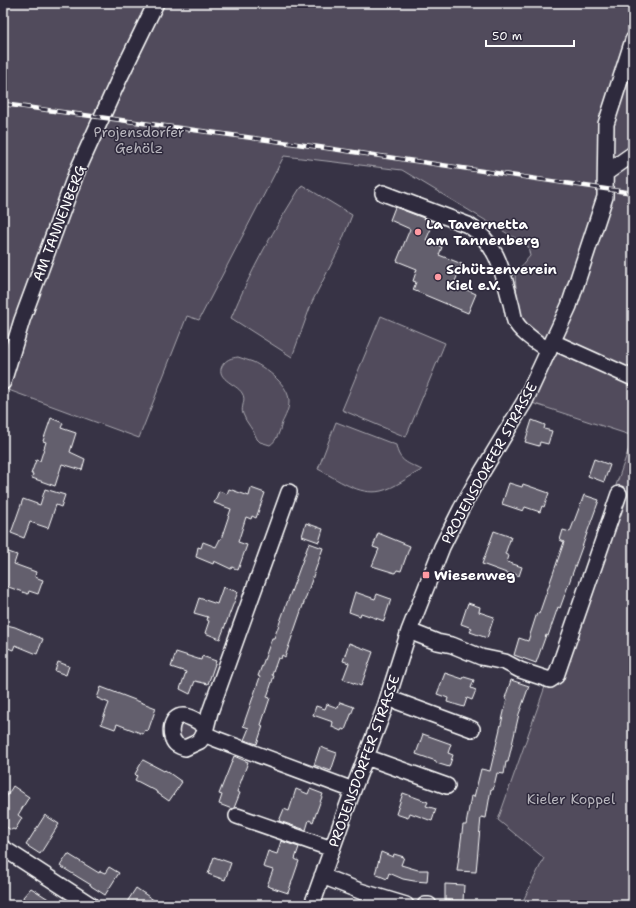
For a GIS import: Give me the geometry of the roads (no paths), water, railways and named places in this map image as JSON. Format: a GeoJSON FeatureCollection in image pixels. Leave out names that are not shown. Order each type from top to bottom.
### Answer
{"type":"FeatureCollection","features":[{"type":"Feature","properties":{"kind":"street","name":"AM TANNENBERG"},"geometry":{"type":"LineString","coordinates":[[3,382],[22,320],[76,174],[156,3]]}},
{"type":"Feature","properties":{"kind":"street","name":"PROJENSDORFER STRASSE"},"geometry":{"type":"LineString","coordinates":[[312,905],[388,698],[409,631],[442,547],[461,509],[525,401],[569,306],[605,197],[606,124],[633,40]]}},
{"type":"Feature","properties":{"kind":"street"},"geometry":{"type":"LineString","coordinates":[[606,173],[633,154]]}},
{"type":"Feature","properties":{"kind":"street"},"geometry":{"type":"LineString","coordinates":[[383,193],[468,225],[480,232],[494,250],[502,267],[516,322],[530,338],[633,378]]}},
{"type":"Feature","properties":{"kind":"street"},"geometry":{"type":"LineString","coordinates":[[289,492],[210,712],[206,729],[209,736],[216,739],[353,790]]}},
{"type":"Feature","properties":{"kind":"street"},"geometry":{"type":"LineString","coordinates":[[409,631],[437,642],[452,645],[481,657],[505,662],[520,670],[550,680],[556,676],[619,494]]}},
{"type":"Feature","properties":{"kind":"street"},"geometry":{"type":"LineString","coordinates":[[388,698],[472,729]]}},
{"type":"Feature","properties":{"kind":"street"},"geometry":{"type":"LineString","coordinates":[[366,757],[446,786]]}},
{"type":"Feature","properties":{"kind":"street"},"geometry":{"type":"LineString","coordinates":[[237,816],[332,849]]}},
{"type":"Feature","properties":{"kind":"street"},"geometry":{"type":"LineString","coordinates":[[3,848],[91,905]]}},
{"type":"Feature","properties":{"kind":"street"},"geometry":{"type":"LineString","coordinates":[[322,876],[360,891],[406,905]]}},
{"type":"Feature","properties":{"kind":"railway"},"geometry":{"type":"LineString","coordinates":[[3,104],[319,147],[633,193]]}},
{"type":"Feature","properties":{"kind":"place","name":"La Tavernetta am Tannenberg"},"geometry":{"type":"Point","coordinates":[418,232]}},
{"type":"Feature","properties":{"kind":"place","name":"Schützenverein Kiel e.V."},"geometry":{"type":"Point","coordinates":[438,277]}},
{"type":"Feature","properties":{"kind":"place","name":"Wiesenweg"},"geometry":{"type":"Point","coordinates":[426,575]}},
{"type":"Feature","properties":{"kind":"park label","name":"Projensdorfer Gehölz"},"geometry":{"type":"Point","coordinates":[139,140]}},
{"type":"Feature","properties":{"kind":"park label","name":"Kieler Koppel"},"geometry":{"type":"Point","coordinates":[571,799]}}]}
